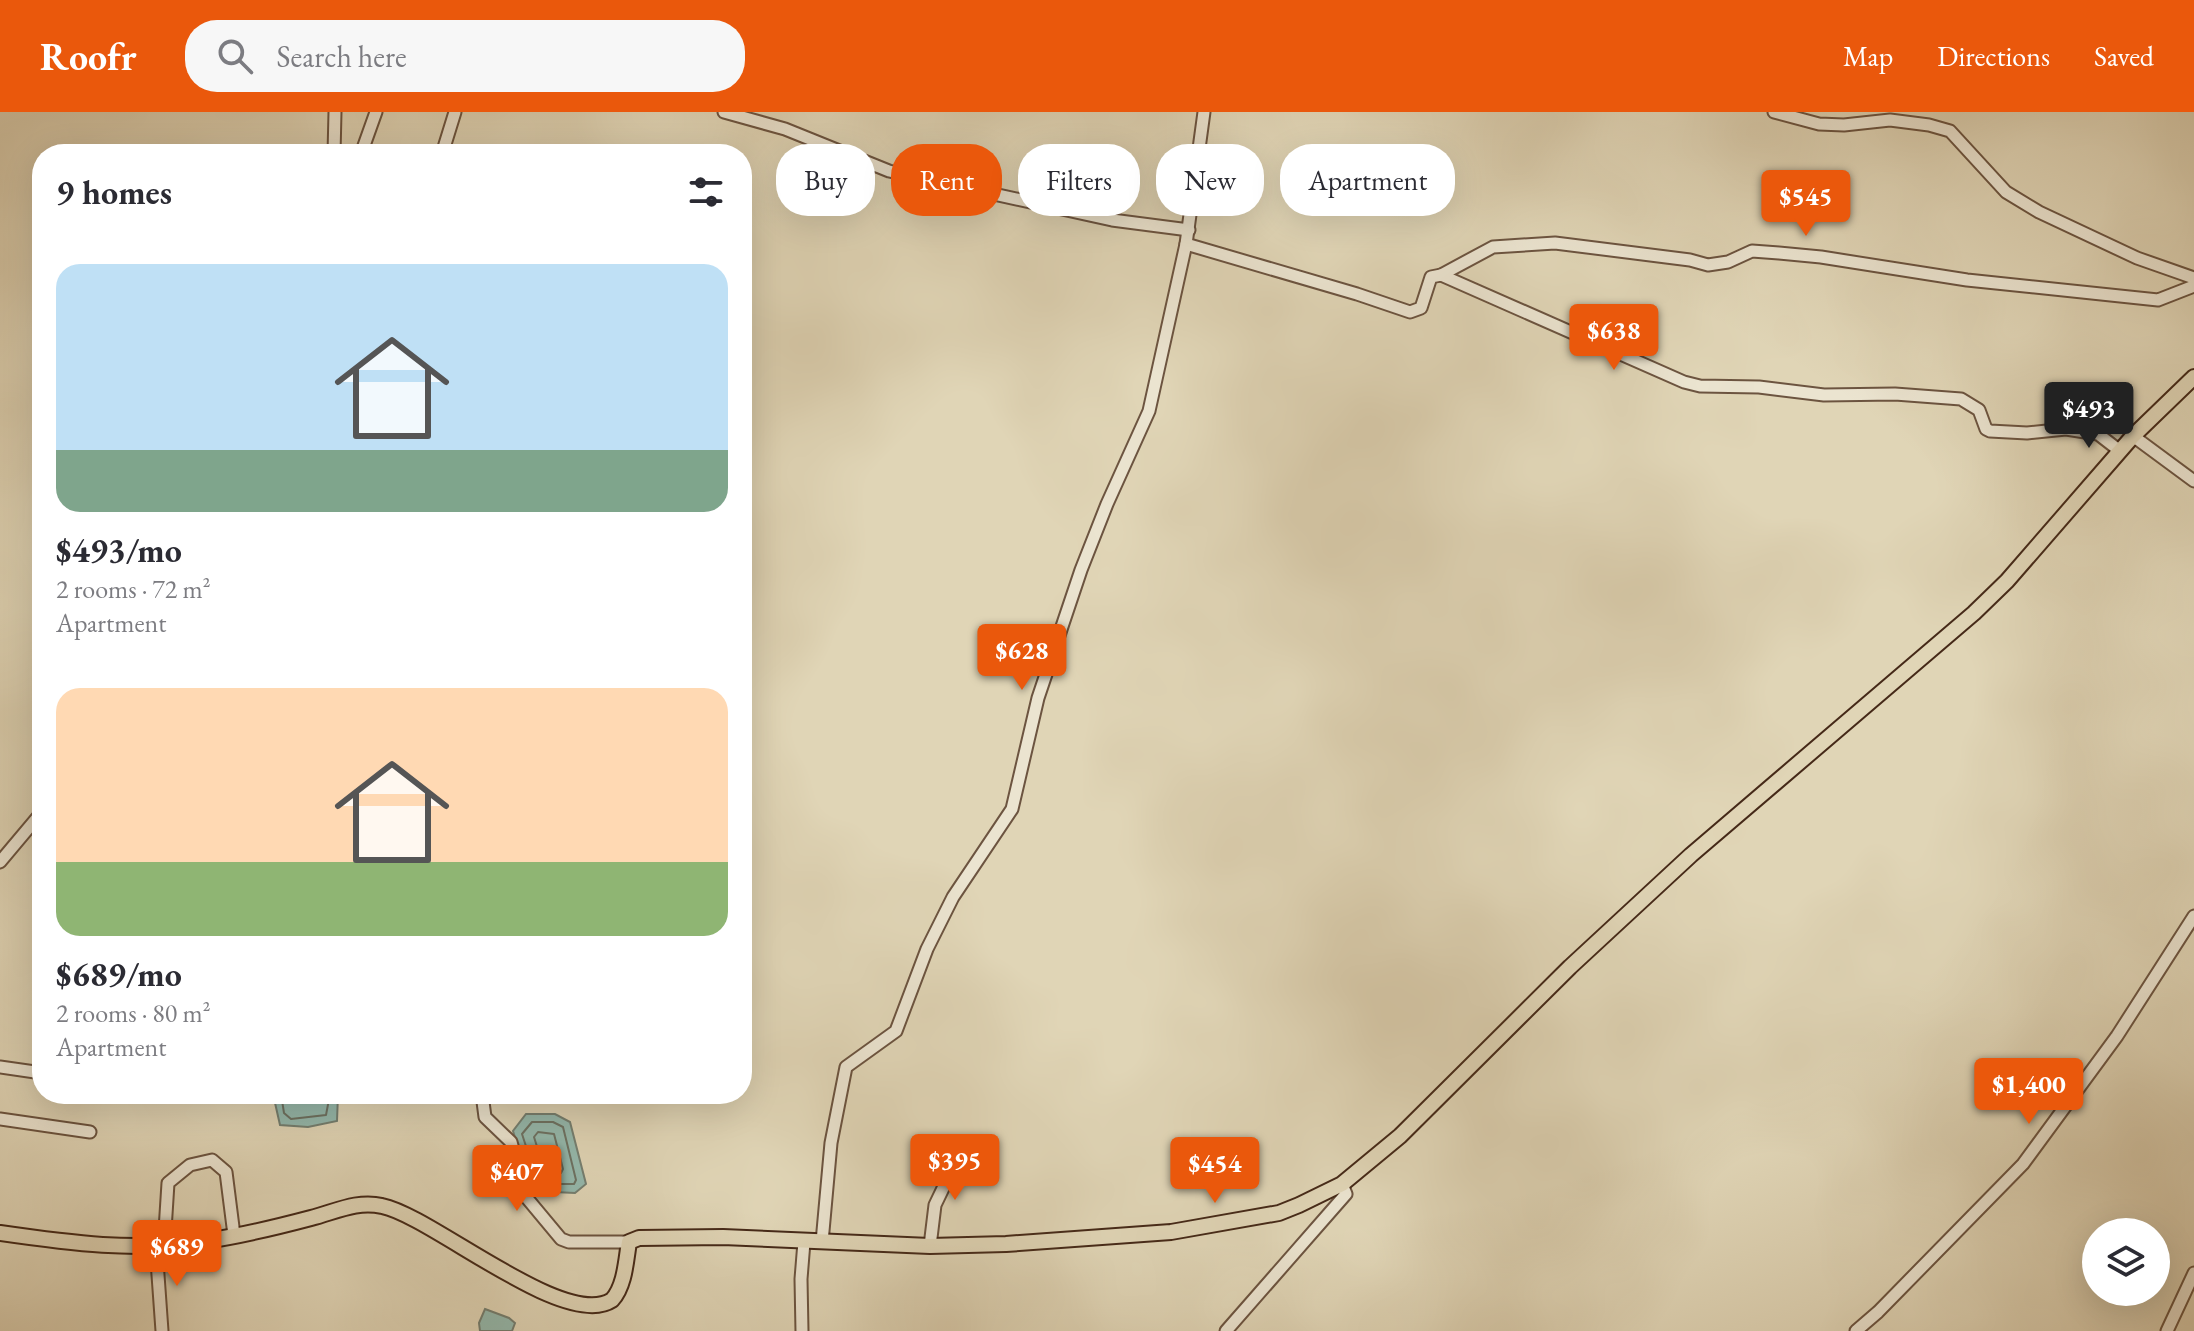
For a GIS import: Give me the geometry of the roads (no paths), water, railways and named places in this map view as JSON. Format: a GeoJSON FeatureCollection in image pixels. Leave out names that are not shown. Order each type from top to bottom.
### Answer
{"type":"FeatureCollection","features":[{"type":"Feature","properties":{"kind":"main road"},"geometry":{"type":"LineString","coordinates":[[0,1233],[109,1247],[160,1247],[234,1235],[357,1204],[381,1205],[404,1213],[512,1285],[573,1310],[588,1310],[612,1300],[621,1282],[629,1242],[639,1238],[709,1237],[930,1246],[1006,1244],[1171,1232],[1279,1213],[1342,1184],[1422,1115],[1570,967],[1691,855],[1974,613],[2007,581],[2133,436],[2194,377]]}},
{"type":"Feature","properties":{"kind":"street"},"geometry":{"type":"LineString","coordinates":[[334,144],[335,112]]}},
{"type":"Feature","properties":{"kind":"street"},"geometry":{"type":"LineString","coordinates":[[365,144],[376,112]]}},
{"type":"Feature","properties":{"kind":"street"},"geometry":{"type":"LineString","coordinates":[[445,144],[455,112]]}},
{"type":"Feature","properties":{"kind":"street"},"geometry":{"type":"LineString","coordinates":[[724,112],[785,129],[889,171],[1112,220],[1189,230]]}},
{"type":"Feature","properties":{"kind":"street"},"geometry":{"type":"LineString","coordinates":[[822,1242],[831,1143],[846,1067],[896,1031],[927,949],[953,897],[1012,809],[1038,698],[1081,570],[1149,411],[1189,230],[1204,112]]}},
{"type":"Feature","properties":{"kind":"street"},"geometry":{"type":"LineString","coordinates":[[1774,112],[1819,124],[1844,125],[1890,120],[1950,131],[2006,192],[2039,212],[2137,258],[2194,278]]}},
{"type":"Feature","properties":{"kind":"street"},"geometry":{"type":"LineString","coordinates":[[1186,244],[1410,312],[1421,308],[1431,277],[1441,275],[1493,247],[1555,243],[1708,265],[1728,262],[1752,251],[1821,257],[1967,280],[2158,300],[2194,286]]}},
{"type":"Feature","properties":{"kind":"street"},"geometry":{"type":"LineString","coordinates":[[1441,275],[1684,382],[1700,386],[1759,387],[1824,395],[1895,394],[1961,399],[1979,410],[1986,429],[1990,431],[2027,433],[2066,429],[2098,434],[2120,451]]}},
{"type":"Feature","properties":{"kind":"street"},"geometry":{"type":"LineString","coordinates":[[2133,436],[2194,481]]}},
{"type":"Feature","properties":{"kind":"street"},"geometry":{"type":"LineString","coordinates":[[0,862],[32,824]]}},
{"type":"Feature","properties":{"kind":"street"},"geometry":{"type":"LineString","coordinates":[[1856,1331],[2023,1164],[2117,1036],[2194,916]]}},
{"type":"Feature","properties":{"kind":"street"},"geometry":{"type":"LineString","coordinates":[[0,1067],[32,1072]]}},
{"type":"Feature","properties":{"kind":"street"},"geometry":{"type":"LineString","coordinates":[[483,1104],[485,1117],[511,1142],[526,1197],[561,1239],[569,1242],[629,1242]]}},
{"type":"Feature","properties":{"kind":"street"},"geometry":{"type":"LineString","coordinates":[[0,1119],[90,1132]]}},
{"type":"Feature","properties":{"kind":"street"},"geometry":{"type":"LineString","coordinates":[[930,1246],[935,1205],[960,1153],[967,1149]]}},
{"type":"Feature","properties":{"kind":"street"},"geometry":{"type":"LineString","coordinates":[[162,1331],[160,1247],[168,1183],[190,1165],[212,1160],[226,1172],[234,1235]]}},
{"type":"Feature","properties":{"kind":"street"},"geometry":{"type":"LineString","coordinates":[[1226,1331],[1346,1194],[1342,1184]]}},
{"type":"Feature","properties":{"kind":"street"},"geometry":{"type":"LineString","coordinates":[[802,1331],[804,1242]]}},
{"type":"Feature","properties":{"kind":"street"},"geometry":{"type":"LineString","coordinates":[[2167,1331],[2194,1273]]}},
{"type":"Feature","properties":{"kind":"water"},"geometry":{"type":"Polygon","coordinates":[[[275,1104],[338,1104],[337,1121],[308,1127],[280,1125],[275,1104]]]}},
{"type":"Feature","properties":{"kind":"water"},"geometry":{"type":"Polygon","coordinates":[[[526,1114],[555,1114],[570,1122],[586,1184],[575,1193],[554,1192],[530,1185],[513,1131],[526,1114]]]}},
{"type":"Feature","properties":{"kind":"water"},"geometry":{"type":"Polygon","coordinates":[[[485,1309],[509,1318],[515,1323],[512,1331],[480,1331],[479,1323],[485,1309]]]}}]}
